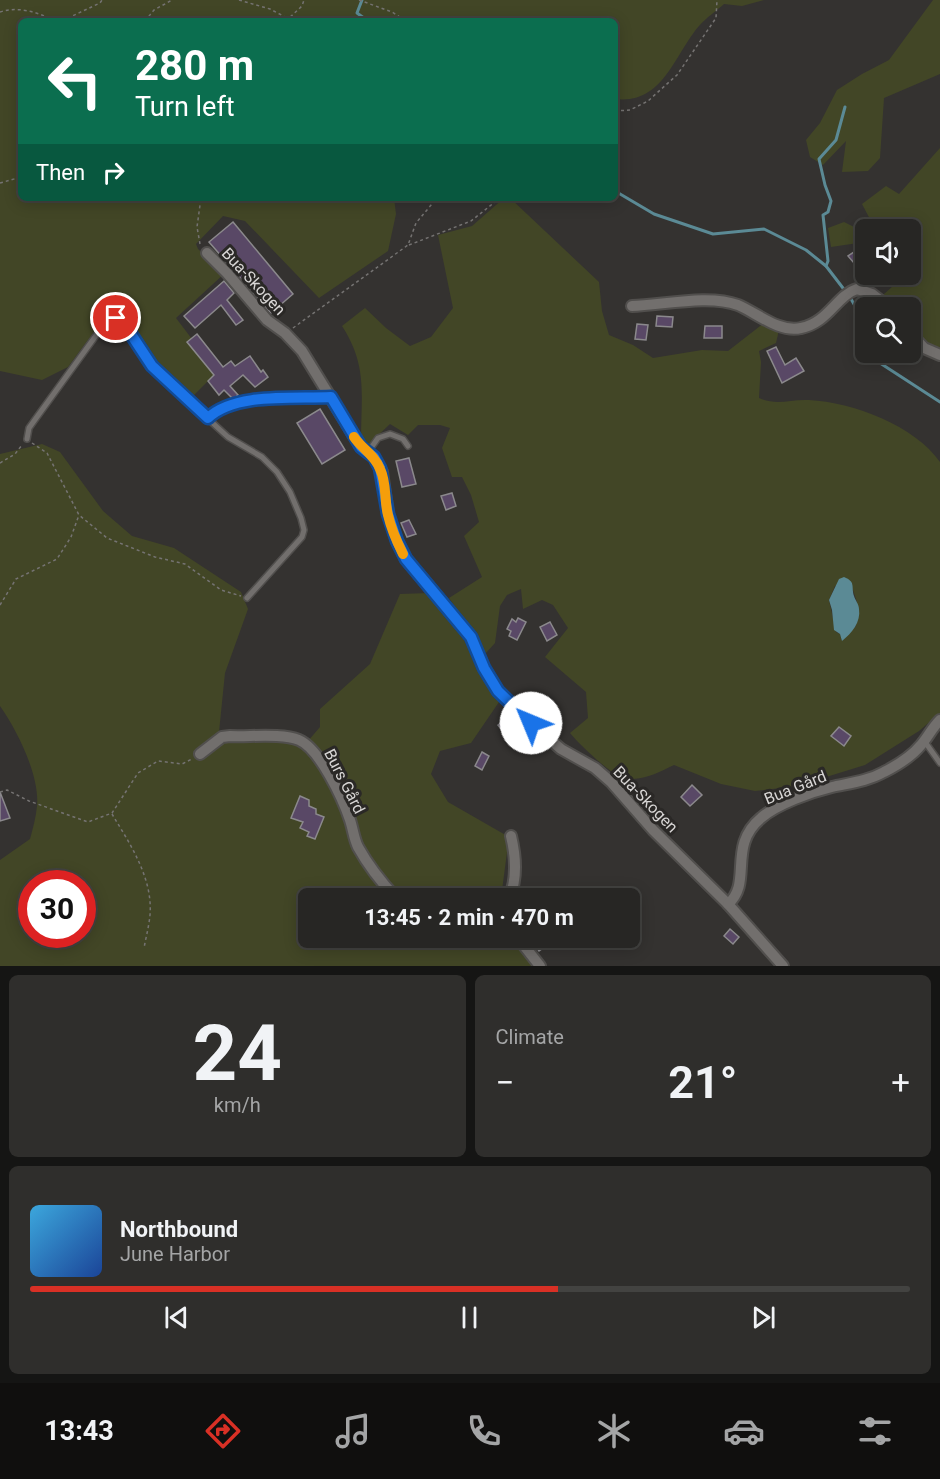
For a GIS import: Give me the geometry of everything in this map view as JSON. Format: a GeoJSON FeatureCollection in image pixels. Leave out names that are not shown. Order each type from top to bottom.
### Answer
{"type":"FeatureCollection","features":[{"type":"Feature","properties":{"kind":"street","name":"Bua-Skogen"},"geometry":{"type":"LineString","coordinates":[[207,253],[267,320],[285,333],[302,351],[361,447],[374,457],[382,472],[388,514],[406,559],[471,637],[484,668],[498,691],[561,749],[595,768],[611,782],[653,830],[728,904],[783,966]]}},
{"type":"Feature","properties":{"kind":"street"},"geometry":{"type":"LineString","coordinates":[[632,306],[712,301],[730,303],[786,328],[796,329],[810,326],[831,312],[849,293],[857,290],[876,297]]}},
{"type":"Feature","properties":{"kind":"street"},"geometry":{"type":"LineString","coordinates":[[921,345],[940,356]]}},
{"type":"Feature","properties":{"kind":"street","name":"Bua Gård"},"geometry":{"type":"LineString","coordinates":[[728,904],[740,886],[741,854],[745,839],[753,825],[762,816],[812,793],[879,775],[907,759],[940,720]]}},
{"type":"Feature","properties":{"kind":"street","name":"Burs Gård"},"geometry":{"type":"LineString","coordinates":[[200,754],[222,737],[230,736],[296,739],[306,744],[322,763],[350,820],[363,856],[388,888]]}},
{"type":"Feature","properties":{"kind":"street"},"geometry":{"type":"LineString","coordinates":[[511,836],[516,859],[511,888]]}},
{"type":"Feature","properties":{"kind":"street"},"geometry":{"type":"LineString","coordinates":[[526,948],[540,966]]}},
{"type":"Feature","properties":{"kind":"lane"},"geometry":{"type":"LineString","coordinates":[[27,439],[27,434],[34,421],[100,330],[109,320],[116,318],[123,322],[152,366],[228,437],[271,464],[290,492],[304,527],[302,537],[247,598]]}},
{"type":"Feature","properties":{"kind":"lane"},"geometry":{"type":"LineString","coordinates":[[208,418],[220,409],[264,399],[331,397]]}},
{"type":"Feature","properties":{"kind":"lane"},"geometry":{"type":"LineString","coordinates":[[368,452],[378,438],[387,435],[398,436],[408,446]]}},
{"type":"Feature","properties":{"kind":"lane"},"geometry":{"type":"LineString","coordinates":[[924,740],[940,763]]}},
{"type":"Feature","properties":{"kind":"path"},"geometry":{"type":"LineString","coordinates":[[68,18],[102,0]]}},
{"type":"Feature","properties":{"kind":"path"},"geometry":{"type":"LineString","coordinates":[[147,18],[154,10],[172,0]]}},
{"type":"Feature","properties":{"kind":"path"},"geometry":{"type":"LineString","coordinates":[[239,0],[270,9],[284,18]]}},
{"type":"Feature","properties":{"kind":"path"},"geometry":{"type":"LineString","coordinates":[[289,18],[302,6],[304,0]]}},
{"type":"Feature","properties":{"kind":"path"},"geometry":{"type":"LineString","coordinates":[[359,0],[392,12],[401,18]]}},
{"type":"Feature","properties":{"kind":"path"},"geometry":{"type":"LineString","coordinates":[[618,111],[630,110],[648,101],[677,75],[716,18],[717,0]]}},
{"type":"Feature","properties":{"kind":"path"},"geometry":{"type":"LineString","coordinates":[[0,12],[22,10],[49,18]]}},
{"type":"Feature","properties":{"kind":"path"},"geometry":{"type":"LineString","coordinates":[[0,183],[18,178]]}},
{"type":"Feature","properties":{"kind":"path"},"geometry":{"type":"LineString","coordinates":[[201,201],[197,227],[199,242],[207,253]]}},
{"type":"Feature","properties":{"kind":"path"},"geometry":{"type":"LineString","coordinates":[[408,245],[416,222],[434,201]]}},
{"type":"Feature","properties":{"kind":"path"},"geometry":{"type":"LineString","coordinates":[[285,333],[408,245],[434,233],[466,224],[497,201]]}},
{"type":"Feature","properties":{"kind":"path"},"geometry":{"type":"LineString","coordinates":[[0,463],[15,454],[27,439],[47,453],[79,514],[107,538],[155,557],[185,564],[221,590],[247,598]]}},
{"type":"Feature","properties":{"kind":"path"},"geometry":{"type":"LineString","coordinates":[[0,605],[16,579],[57,559],[71,537],[79,514]]}},
{"type":"Feature","properties":{"kind":"path"},"geometry":{"type":"LineString","coordinates":[[0,792],[7,790],[88,822],[112,813],[138,773],[158,761],[182,764],[200,754]]}},
{"type":"Feature","properties":{"kind":"path"},"geometry":{"type":"LineString","coordinates":[[112,813],[132,846],[148,885],[150,913],[144,948]]}},
{"type":"Feature","properties":{"kind":"green space"},"geometry":{"type":"Polygon","coordinates":[[[0,0],[764,0],[742,6],[724,4],[699,26],[666,76],[645,94],[631,99],[618,99],[618,18],[18,18],[18,201],[394,201],[396,214],[388,251],[319,298],[245,221],[223,216],[196,244],[198,249],[225,273],[176,318],[217,372],[192,397],[150,355],[122,317],[112,315],[102,321],[68,367],[42,380],[0,371],[0,0]]]}},
{"type":"Feature","properties":{"kind":"green space"},"geometry":{"type":"Polygon","coordinates":[[[933,0],[940,0],[940,74],[884,98],[880,158],[868,171],[842,172],[846,141],[823,165],[810,157],[806,140],[820,123],[837,90],[889,60],[933,0]]]}},
{"type":"Feature","properties":{"kind":"green space"},"geometry":{"type":"Polygon","coordinates":[[[940,148],[940,351],[921,340],[921,297],[885,297],[883,295],[893,285],[921,285],[921,219],[870,219],[862,204],[886,186],[899,194],[940,148]]]}},
{"type":"Feature","properties":{"kind":"green space"},"geometry":{"type":"Polygon","coordinates":[[[501,201],[513,201],[599,282],[602,311],[609,335],[633,345],[653,358],[702,350],[728,351],[764,323],[779,330],[776,343],[759,351],[761,362],[759,398],[778,402],[809,400],[845,405],[882,418],[915,437],[929,449],[940,462],[940,713],[919,731],[865,765],[797,786],[755,791],[721,784],[674,765],[637,779],[624,778],[618,776],[588,751],[570,733],[588,718],[586,692],[545,657],[568,628],[553,605],[542,600],[523,609],[521,589],[507,595],[500,606],[495,643],[486,653],[449,598],[482,577],[464,536],[479,522],[471,495],[462,477],[452,477],[442,448],[450,428],[440,425],[418,425],[408,435],[390,424],[368,445],[361,440],[362,395],[359,368],[356,354],[342,326],[365,308],[410,346],[431,337],[453,308],[438,235],[472,226],[501,201]],[[835,586],[829,600],[836,632],[840,634],[842,640],[856,626],[857,602],[853,590],[835,586]]]}},
{"type":"Feature","properties":{"kind":"green space"},"geometry":{"type":"Polygon","coordinates":[[[844,222],[855,228],[855,243],[831,247],[828,228],[844,222]]]}},
{"type":"Feature","properties":{"kind":"green space"},"geometry":{"type":"Polygon","coordinates":[[[42,444],[60,452],[103,511],[132,536],[174,548],[241,592],[248,609],[225,673],[219,732],[298,737],[308,741],[320,727],[320,709],[370,664],[400,594],[430,593],[454,622],[499,702],[471,743],[440,751],[431,774],[448,802],[509,837],[502,888],[298,888],[298,948],[520,948],[533,966],[0,966],[0,860],[30,839],[37,806],[37,794],[26,754],[0,706],[0,454],[42,444]]]}},
{"type":"Feature","properties":{"kind":"water"},"geometry":{"type":"Polygon","coordinates":[[[844,577],[852,583],[859,607],[859,618],[855,627],[842,641],[840,634],[834,630],[829,600],[839,579],[844,577]]]}},
{"type":"Feature","properties":{"kind":"building"},"geometry":{"type":"Polygon","coordinates":[[[233,222],[293,294],[271,313],[209,242],[233,222]]]}},
{"type":"Feature","properties":{"kind":"building"},"geometry":{"type":"Polygon","coordinates":[[[855,251],[855,262],[854,263],[848,256],[855,251]]]}},
{"type":"Feature","properties":{"kind":"building"},"geometry":{"type":"Polygon","coordinates":[[[224,281],[234,293],[227,300],[243,320],[236,325],[221,305],[195,328],[184,316],[224,281]]]}},
{"type":"Feature","properties":{"kind":"building"},"geometry":{"type":"Polygon","coordinates":[[[657,316],[673,317],[672,327],[656,326],[657,316]]]}},
{"type":"Feature","properties":{"kind":"building"},"geometry":{"type":"Polygon","coordinates":[[[637,324],[648,325],[646,340],[635,339],[637,324]]]}},
{"type":"Feature","properties":{"kind":"building"},"geometry":{"type":"Polygon","coordinates":[[[705,326],[722,326],[722,338],[704,338],[705,326]]]}},
{"type":"Feature","properties":{"kind":"building"},"geometry":{"type":"Polygon","coordinates":[[[197,334],[223,367],[231,361],[235,366],[250,356],[261,372],[263,370],[268,377],[255,387],[243,375],[230,386],[238,395],[233,399],[224,390],[219,395],[208,381],[214,375],[187,342],[197,334]]]}},
{"type":"Feature","properties":{"kind":"building"},"geometry":{"type":"Polygon","coordinates":[[[776,347],[785,365],[796,358],[804,371],[782,383],[767,351],[776,347]]]}},
{"type":"Feature","properties":{"kind":"building"},"geometry":{"type":"Polygon","coordinates":[[[320,409],[345,450],[322,464],[297,423],[320,409]]]}},
{"type":"Feature","properties":{"kind":"building"},"geometry":{"type":"Polygon","coordinates":[[[409,458],[416,484],[402,487],[396,461],[409,458]]]}},
{"type":"Feature","properties":{"kind":"building"},"geometry":{"type":"Polygon","coordinates":[[[452,493],[456,506],[446,510],[441,496],[452,493]]]}},
{"type":"Feature","properties":{"kind":"building"},"geometry":{"type":"Polygon","coordinates":[[[409,520],[416,534],[407,537],[401,523],[409,520]]]}},
{"type":"Feature","properties":{"kind":"building"},"geometry":{"type":"Polygon","coordinates":[[[518,618],[526,622],[517,640],[509,636],[511,631],[507,629],[512,619],[516,622],[518,618]]]}},
{"type":"Feature","properties":{"kind":"building"},"geometry":{"type":"Polygon","coordinates":[[[550,622],[557,635],[547,641],[540,627],[550,622]]]}},
{"type":"Feature","properties":{"kind":"building"},"geometry":{"type":"Polygon","coordinates":[[[508,717],[517,728],[521,725],[533,740],[522,749],[508,732],[505,734],[498,725],[508,717]]]}},
{"type":"Feature","properties":{"kind":"building"},"geometry":{"type":"Polygon","coordinates":[[[839,727],[851,736],[844,746],[831,736],[839,727]]]}},
{"type":"Feature","properties":{"kind":"building"},"geometry":{"type":"Polygon","coordinates":[[[482,752],[489,756],[482,770],[475,766],[482,752]]]}},
{"type":"Feature","properties":{"kind":"building"},"geometry":{"type":"Polygon","coordinates":[[[692,785],[702,795],[690,806],[681,797],[692,785]]]}},
{"type":"Feature","properties":{"kind":"building"},"geometry":{"type":"Polygon","coordinates":[[[0,792],[10,818],[0,821],[0,792]]]}},
{"type":"Feature","properties":{"kind":"building"},"geometry":{"type":"Polygon","coordinates":[[[300,796],[309,800],[309,806],[316,809],[316,814],[324,817],[315,839],[307,836],[309,832],[300,828],[303,822],[291,818],[300,796]]]}},
{"type":"Feature","properties":{"kind":"building"},"geometry":{"type":"Polygon","coordinates":[[[730,929],[739,937],[733,944],[724,936],[730,929]]]}},
{"type":"Feature","properties":{"kind":"waterway"},"geometry":{"type":"LineString","coordinates":[[362,0],[357,13],[364,18]]}},
{"type":"Feature","properties":{"kind":"waterway"},"geometry":{"type":"LineString","coordinates":[[845,107],[836,140],[819,159],[831,201],[828,212],[823,215],[828,261],[826,266],[846,292]]}},
{"type":"Feature","properties":{"kind":"waterway"},"geometry":{"type":"LineString","coordinates":[[618,193],[654,214],[713,234],[764,229],[806,250],[826,266]]}},
{"type":"Feature","properties":{"kind":"waterway"},"geometry":{"type":"LineString","coordinates":[[851,299],[858,311],[863,352],[940,402]]}},
{"type":"Feature","properties":{"kind":"slow traffic"},"geometry":{"type":"LineString","coordinates":[[354,437],[361,447],[374,457],[382,472],[388,514],[403,554]]}},
{"type":"Feature","properties":{"kind":"route"},"geometry":{"type":"LineString","coordinates":[[116,318],[123,322],[152,366],[208,418],[220,409],[264,399],[331,397],[352,434],[361,447],[374,457],[382,472],[388,514],[406,559],[471,637],[484,668],[498,691],[531,723]]}}]}
